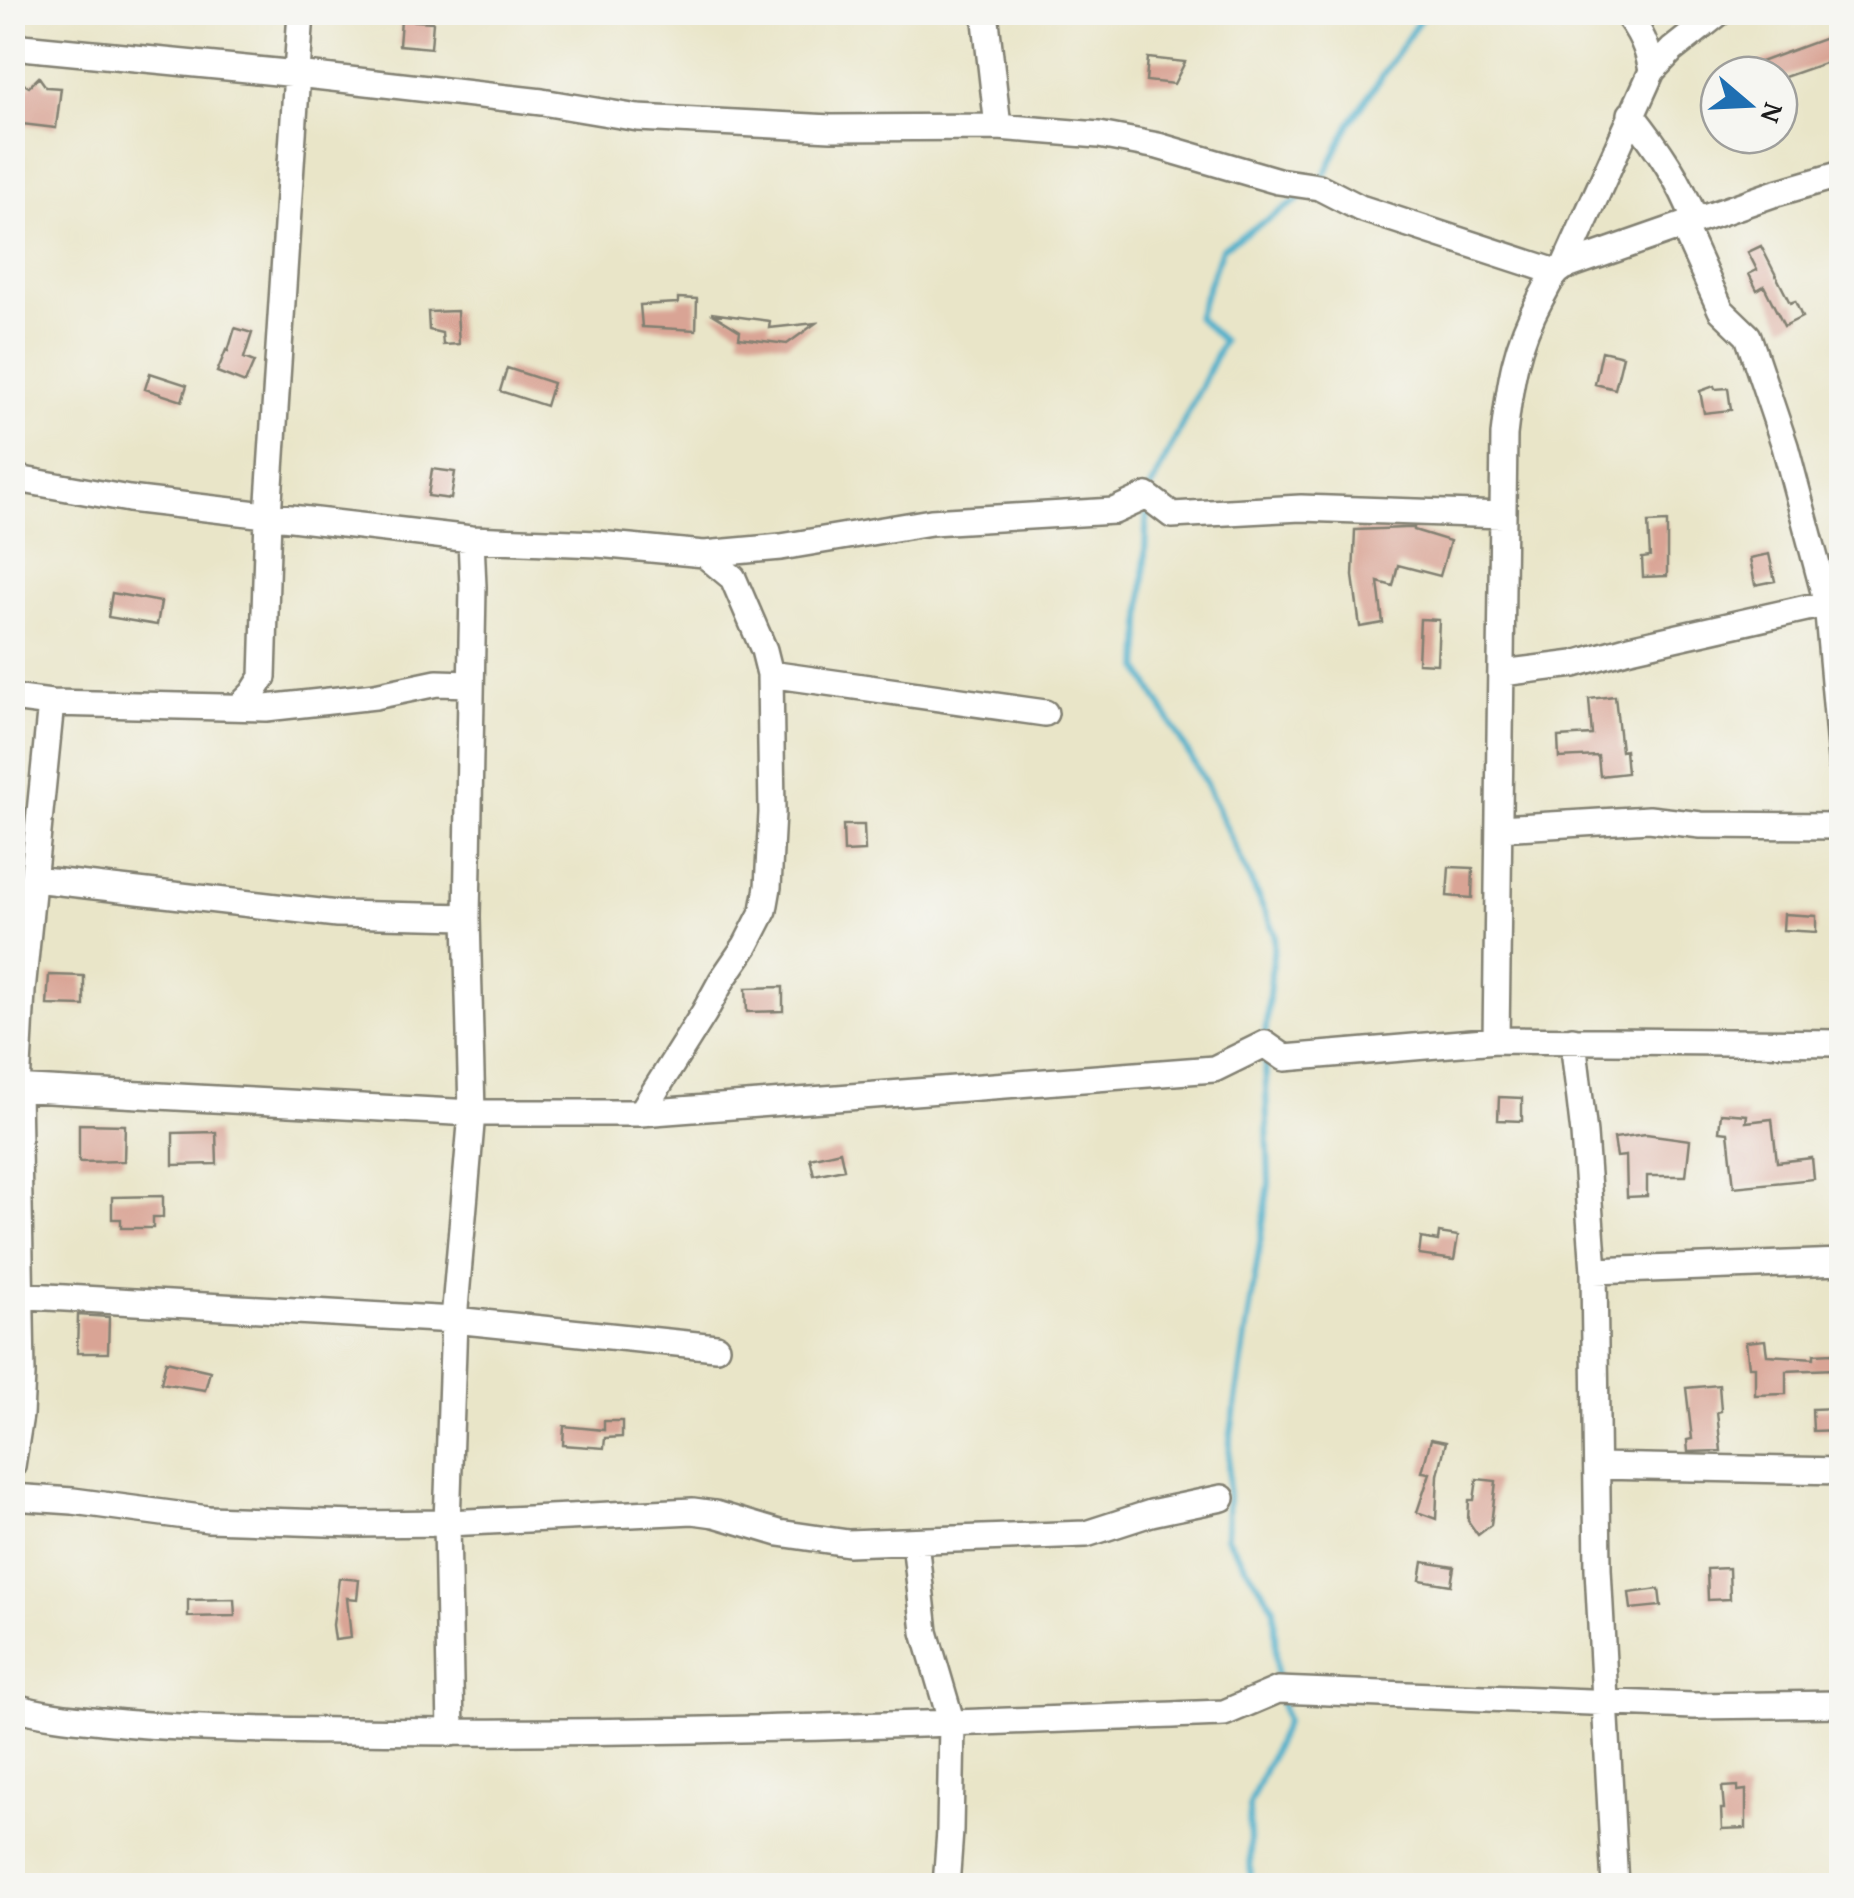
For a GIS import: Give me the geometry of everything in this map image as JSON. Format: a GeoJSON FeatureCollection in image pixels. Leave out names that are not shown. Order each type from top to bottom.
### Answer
{"type":"FeatureCollection","features":[{"type":"Feature","properties":{"kind":"street"},"geometry":{"type":"LineString","coordinates":[[240,706],[263,677],[268,516],[301,12]]}},
{"type":"Feature","properties":{"kind":"street"},"geometry":{"type":"LineString","coordinates":[[985,12],[998,128]]}},
{"type":"Feature","properties":{"kind":"street"},"geometry":{"type":"LineString","coordinates":[[1625,12],[1640,30],[1652,72]]}},
{"type":"Feature","properties":{"kind":"street"},"geometry":{"type":"LineString","coordinates":[[1496,1040],[1504,436],[1512,368],[1529,320],[1560,269],[1652,72],[1672,50],[1720,12]]}},
{"type":"Feature","properties":{"kind":"street"},"geometry":{"type":"LineString","coordinates":[[12,46],[542,102],[638,118],[832,128],[998,128],[1099,135],[1158,146],[1278,181],[1319,187],[1360,208],[1560,269],[1773,194],[1842,174]]}},
{"type":"Feature","properties":{"kind":"street"},"geometry":{"type":"LineString","coordinates":[[1631,114],[1671,167],[1684,192],[1689,223],[1721,310],[1748,336],[1785,446],[1834,602],[1842,770]]}},
{"type":"Feature","properties":{"kind":"street"},"geometry":{"type":"LineString","coordinates":[[12,478],[129,498],[471,539],[598,544],[704,554],[781,547],[931,522],[1114,511],[1147,496],[1172,515],[1301,508],[1503,515]]}},
{"type":"Feature","properties":{"kind":"street"},"geometry":{"type":"LineString","coordinates":[[451,1733],[447,1523],[454,1320],[472,1113],[467,916],[471,539]]}},
{"type":"Feature","properties":{"kind":"street"},"geometry":{"type":"LineString","coordinates":[[641,1114],[746,945],[764,910],[768,888],[772,813],[770,674],[764,650],[732,578],[704,554]]}},
{"type":"Feature","properties":{"kind":"street"},"geometry":{"type":"LineString","coordinates":[[1502,673],[1574,664],[1834,602]]}},
{"type":"Feature","properties":{"kind":"street"},"geometry":{"type":"LineString","coordinates":[[770,674],[1045,713]]}},
{"type":"Feature","properties":{"kind":"street"},"geometry":{"type":"LineString","coordinates":[[263,677],[290,706]]}},
{"type":"Feature","properties":{"kind":"street"},"geometry":{"type":"LineString","coordinates":[[12,698],[51,703],[266,708],[375,696],[437,683],[471,684]]}},
{"type":"Feature","properties":{"kind":"street"},"geometry":{"type":"LineString","coordinates":[[12,1466],[22,1375],[16,1295],[15,1088],[51,703]]}},
{"type":"Feature","properties":{"kind":"street"},"geometry":{"type":"LineString","coordinates":[[1499,828],[1649,819],[1700,825],[1842,826]]}},
{"type":"Feature","properties":{"kind":"street"},"geometry":{"type":"LineString","coordinates":[[34,880],[337,914],[467,916]]}},
{"type":"Feature","properties":{"kind":"street"},"geometry":{"type":"LineString","coordinates":[[15,1088],[472,1113],[641,1114],[1214,1069],[1265,1044],[1286,1058],[1496,1040],[1842,1043]]}},
{"type":"Feature","properties":{"kind":"street"},"geometry":{"type":"LineString","coordinates":[[1574,1040],[1594,1271],[1598,1568],[1615,1886]]}},
{"type":"Feature","properties":{"kind":"street"},"geometry":{"type":"LineString","coordinates":[[1594,1271],[1842,1262]]}},
{"type":"Feature","properties":{"kind":"street"},"geometry":{"type":"LineString","coordinates":[[16,1295],[454,1320],[716,1347]]}},
{"type":"Feature","properties":{"kind":"street"},"geometry":{"type":"LineString","coordinates":[[1597,1466],[1842,1472]]}},
{"type":"Feature","properties":{"kind":"street"},"geometry":{"type":"LineString","coordinates":[[12,1497],[208,1519],[356,1524],[693,1510],[779,1533],[848,1543],[1086,1534],[1151,1513],[1222,1498]]}},
{"type":"Feature","properties":{"kind":"street"},"geometry":{"type":"LineString","coordinates":[[915,1541],[926,1632],[952,1724],[946,1886]]}},
{"type":"Feature","properties":{"kind":"street"},"geometry":{"type":"LineString","coordinates":[[12,1706],[164,1728],[451,1733],[656,1732],[1224,1713],[1278,1690],[1606,1704],[1842,1704]]}},
{"type":"Feature","properties":{"kind":"building"},"geometry":{"type":"Polygon","coordinates":[[[401,20],[433,22],[431,48],[399,45],[401,20]]]}},
{"type":"Feature","properties":{"kind":"building"},"geometry":{"type":"Polygon","coordinates":[[[1834,35],[1842,57],[1799,72],[1799,55],[1780,55],[1834,35]]]}},
{"type":"Feature","properties":{"kind":"building"},"geometry":{"type":"Polygon","coordinates":[[[1148,58],[1185,62],[1174,84],[1146,81],[1148,58]]]}},
{"type":"Feature","properties":{"kind":"building"},"geometry":{"type":"Polygon","coordinates":[[[39,77],[46,87],[61,88],[56,128],[13,123],[13,78],[29,87],[39,77]]]}},
{"type":"Feature","properties":{"kind":"building"},"geometry":{"type":"Polygon","coordinates":[[[1761,246],[1790,303],[1795,301],[1802,317],[1784,326],[1764,286],[1757,290],[1749,274],[1757,270],[1748,252],[1761,246]]]}},
{"type":"Feature","properties":{"kind":"building"},"geometry":{"type":"Polygon","coordinates":[[[678,298],[697,299],[696,330],[642,327],[640,305],[678,303],[678,298]]]}},
{"type":"Feature","properties":{"kind":"building"},"geometry":{"type":"Polygon","coordinates":[[[457,311],[459,344],[443,345],[442,333],[429,330],[428,312],[457,311]]]}},
{"type":"Feature","properties":{"kind":"building"},"geometry":{"type":"Polygon","coordinates":[[[711,313],[770,321],[769,328],[816,323],[787,344],[739,338],[740,331],[711,313]]]}},
{"type":"Feature","properties":{"kind":"building"},"geometry":{"type":"Polygon","coordinates":[[[235,328],[252,333],[244,358],[254,362],[245,383],[217,372],[235,328]]]}},
{"type":"Feature","properties":{"kind":"building"},"geometry":{"type":"Polygon","coordinates":[[[1602,351],[1623,356],[1615,389],[1595,384],[1602,351]]]}},
{"type":"Feature","properties":{"kind":"building"},"geometry":{"type":"Polygon","coordinates":[[[507,368],[553,383],[546,406],[500,391],[507,368]]]}},
{"type":"Feature","properties":{"kind":"building"},"geometry":{"type":"Polygon","coordinates":[[[150,373],[187,385],[182,401],[145,389],[150,373]]]}},
{"type":"Feature","properties":{"kind":"building"},"geometry":{"type":"Polygon","coordinates":[[[1714,386],[1728,388],[1731,410],[1704,413],[1700,391],[1714,386]]]}},
{"type":"Feature","properties":{"kind":"building"},"geometry":{"type":"Polygon","coordinates":[[[432,469],[455,472],[451,499],[428,496],[432,469]]]}},
{"type":"Feature","properties":{"kind":"building"},"geometry":{"type":"Polygon","coordinates":[[[1667,522],[1667,576],[1643,577],[1642,558],[1650,557],[1648,523],[1667,522]]]}},
{"type":"Feature","properties":{"kind":"building"},"geometry":{"type":"Polygon","coordinates":[[[1414,528],[1450,541],[1440,576],[1398,565],[1393,586],[1378,582],[1383,623],[1360,627],[1353,576],[1355,530],[1414,528]]]}},
{"type":"Feature","properties":{"kind":"building"},"geometry":{"type":"Polygon","coordinates":[[[1769,554],[1775,581],[1755,585],[1750,558],[1769,554]]]}},
{"type":"Feature","properties":{"kind":"building"},"geometry":{"type":"Polygon","coordinates":[[[112,593],[161,602],[157,625],[108,617],[112,593]]]}},
{"type":"Feature","properties":{"kind":"building"},"geometry":{"type":"Polygon","coordinates":[[[1420,619],[1439,620],[1437,664],[1418,663],[1420,619]]]}},
{"type":"Feature","properties":{"kind":"building"},"geometry":{"type":"Polygon","coordinates":[[[1615,696],[1627,773],[1600,776],[1598,756],[1559,758],[1558,737],[1592,735],[1589,699],[1615,696]]]}},
{"type":"Feature","properties":{"kind":"building"},"geometry":{"type":"Polygon","coordinates":[[[843,825],[864,825],[865,851],[844,852],[843,825]]]}},
{"type":"Feature","properties":{"kind":"building"},"geometry":{"type":"Polygon","coordinates":[[[1449,867],[1473,868],[1472,898],[1447,896],[1449,867]]]}},
{"type":"Feature","properties":{"kind":"building"},"geometry":{"type":"Polygon","coordinates":[[[1784,914],[1816,916],[1816,932],[1783,930],[1784,914]]]}},
{"type":"Feature","properties":{"kind":"building"},"geometry":{"type":"Polygon","coordinates":[[[49,975],[84,976],[84,1006],[47,1005],[49,975]]]}},
{"type":"Feature","properties":{"kind":"building"},"geometry":{"type":"Polygon","coordinates":[[[783,987],[783,1011],[747,1012],[746,988],[783,987]]]}},
{"type":"Feature","properties":{"kind":"building"},"geometry":{"type":"Polygon","coordinates":[[[1499,1097],[1522,1098],[1522,1121],[1498,1120],[1499,1097]]]}},
{"type":"Feature","properties":{"kind":"building"},"geometry":{"type":"Polygon","coordinates":[[[1721,1113],[1747,1115],[1746,1122],[1772,1119],[1777,1162],[1812,1158],[1814,1179],[1734,1187],[1728,1132],[1719,1131],[1721,1113]]]}},
{"type":"Feature","properties":{"kind":"building"},"geometry":{"type":"Polygon","coordinates":[[[79,1124],[125,1125],[124,1161],[79,1162],[79,1124]]]}},
{"type":"Feature","properties":{"kind":"building"},"geometry":{"type":"Polygon","coordinates":[[[216,1132],[217,1164],[173,1165],[173,1133],[216,1132]]]}},
{"type":"Feature","properties":{"kind":"building"},"geometry":{"type":"Polygon","coordinates":[[[1646,1134],[1690,1140],[1686,1176],[1647,1176],[1647,1196],[1627,1197],[1626,1156],[1617,1157],[1614,1138],[1646,1134]]]}},
{"type":"Feature","properties":{"kind":"building"},"geometry":{"type":"Polygon","coordinates":[[[840,1151],[844,1169],[814,1175],[810,1158],[840,1151]]]}},
{"type":"Feature","properties":{"kind":"building"},"geometry":{"type":"Polygon","coordinates":[[[163,1196],[163,1217],[153,1217],[153,1228],[121,1228],[121,1219],[112,1219],[112,1197],[163,1196]]]}},
{"type":"Feature","properties":{"kind":"building"},"geometry":{"type":"Polygon","coordinates":[[[1439,1233],[1458,1236],[1454,1260],[1419,1255],[1421,1238],[1438,1241],[1439,1233]]]}},
{"type":"Feature","properties":{"kind":"building"},"geometry":{"type":"Polygon","coordinates":[[[78,1315],[109,1317],[108,1353],[77,1353],[78,1315]]]}},
{"type":"Feature","properties":{"kind":"building"},"geometry":{"type":"Polygon","coordinates":[[[1765,1340],[1767,1355],[1814,1358],[1814,1354],[1833,1353],[1834,1369],[1786,1371],[1786,1394],[1755,1395],[1755,1367],[1749,1367],[1746,1342],[1765,1340]]]}},
{"type":"Feature","properties":{"kind":"building"},"geometry":{"type":"Polygon","coordinates":[[[166,1361],[210,1371],[205,1390],[161,1383],[166,1361]]]}},
{"type":"Feature","properties":{"kind":"building"},"geometry":{"type":"Polygon","coordinates":[[[1719,1385],[1721,1451],[1688,1452],[1687,1440],[1692,1439],[1686,1388],[1719,1385]]]}},
{"type":"Feature","properties":{"kind":"building"},"geometry":{"type":"Polygon","coordinates":[[[1837,1408],[1838,1430],[1813,1431],[1812,1409],[1837,1408]]]}},
{"type":"Feature","properties":{"kind":"building"},"geometry":{"type":"Polygon","coordinates":[[[604,1421],[622,1421],[622,1437],[605,1438],[604,1448],[563,1445],[564,1426],[604,1430],[604,1421]]]}},
{"type":"Feature","properties":{"kind":"building"},"geometry":{"type":"Polygon","coordinates":[[[1431,1439],[1446,1442],[1438,1475],[1436,1519],[1417,1512],[1430,1473],[1422,1472],[1431,1439]]]}},
{"type":"Feature","properties":{"kind":"building"},"geometry":{"type":"Polygon","coordinates":[[[1477,1479],[1496,1481],[1491,1525],[1478,1535],[1468,1521],[1469,1500],[1474,1500],[1477,1479]]]}},
{"type":"Feature","properties":{"kind":"building"},"geometry":{"type":"Polygon","coordinates":[[[1423,1562],[1454,1567],[1451,1585],[1420,1580],[1423,1562]]]}},
{"type":"Feature","properties":{"kind":"building"},"geometry":{"type":"Polygon","coordinates":[[[1729,1568],[1730,1599],[1708,1600],[1707,1569],[1729,1568]]]}},
{"type":"Feature","properties":{"kind":"building"},"geometry":{"type":"Polygon","coordinates":[[[339,1578],[359,1580],[357,1599],[347,1598],[351,1638],[335,1640],[333,1625],[339,1578]]]}},
{"type":"Feature","properties":{"kind":"building"},"geometry":{"type":"Polygon","coordinates":[[[1659,1589],[1661,1606],[1631,1609],[1629,1593],[1659,1589]]]}},
{"type":"Feature","properties":{"kind":"building"},"geometry":{"type":"Polygon","coordinates":[[[234,1599],[235,1616],[188,1617],[188,1600],[234,1599]]]}},
{"type":"Feature","properties":{"kind":"building"},"geometry":{"type":"Polygon","coordinates":[[[1738,1786],[1738,1791],[1746,1790],[1746,1828],[1722,1829],[1722,1787],[1738,1786]]]}},
{"type":"Feature","properties":{"kind":"waterway"},"geometry":{"type":"LineString","coordinates":[[1321,183],[1350,123],[1425,12]]}},
{"type":"Feature","properties":{"kind":"waterway"},"geometry":{"type":"LineString","coordinates":[[1150,490],[1223,341],[1197,317],[1222,248],[1308,194]]}},
{"type":"Feature","properties":{"kind":"waterway"},"geometry":{"type":"LineString","coordinates":[[1147,507],[1140,669],[1206,784],[1275,934],[1265,1036]]}},
{"type":"Feature","properties":{"kind":"waterway"},"geometry":{"type":"LineString","coordinates":[[1265,1054],[1269,1184],[1230,1440],[1226,1537],[1274,1607],[1277,1683]]}},
{"type":"Feature","properties":{"kind":"waterway"},"geometry":{"type":"LineString","coordinates":[[1251,1886],[1249,1805],[1286,1721],[1279,1696]]}}]}
